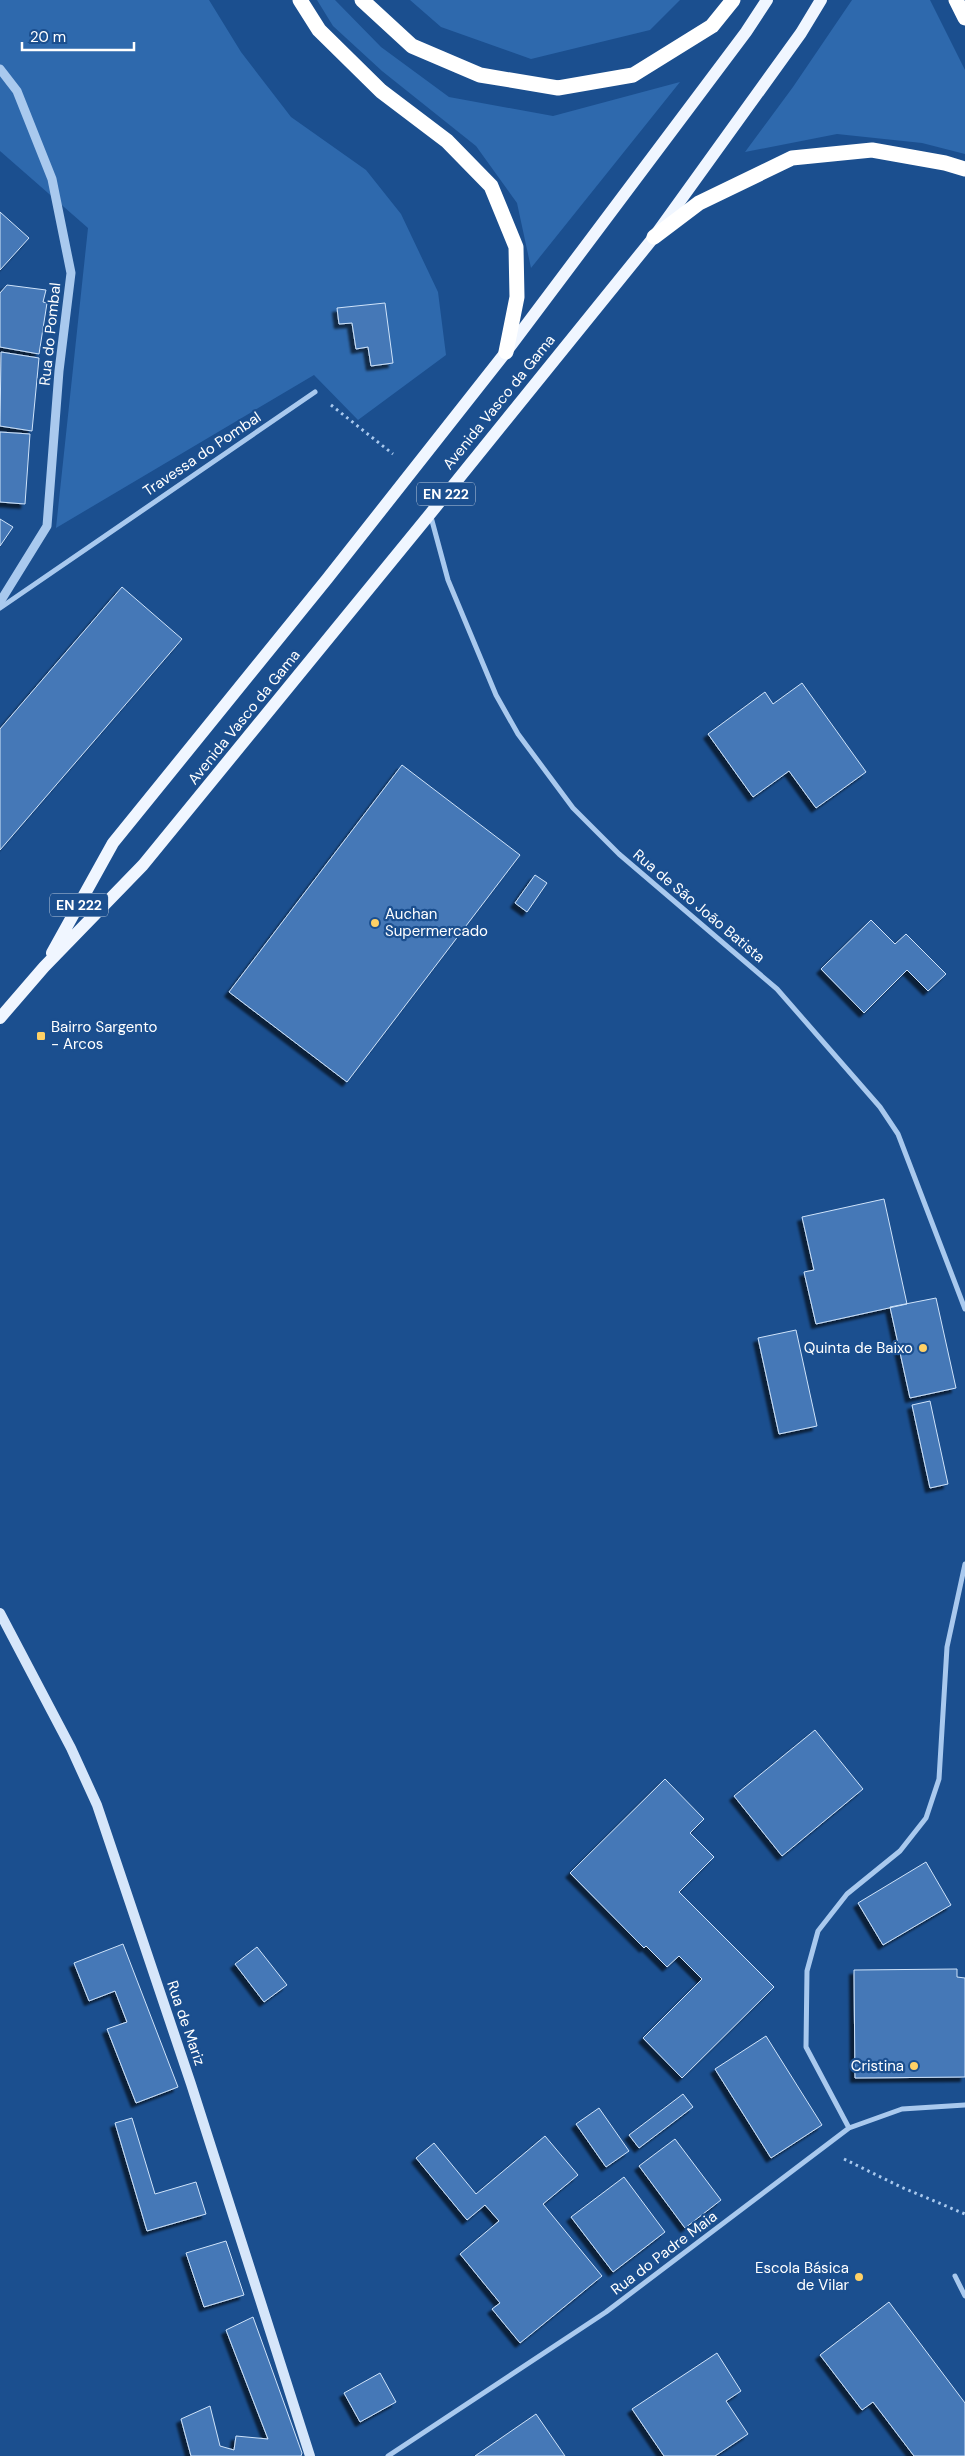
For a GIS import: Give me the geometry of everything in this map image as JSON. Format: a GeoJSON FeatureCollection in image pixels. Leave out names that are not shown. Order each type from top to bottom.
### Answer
{"type":"FeatureCollection","features":[{"type":"Feature","properties":{"kind":"highway"},"geometry":{"type":"LineString","coordinates":[[300,0],[319,30],[381,91],[447,141],[491,186],[516,247],[517,297],[506,352]]}},
{"type":"Feature","properties":{"kind":"highway"},"geometry":{"type":"LineString","coordinates":[[362,0],[412,46],[480,75],[558,88],[633,74],[712,26],[733,0]]}},
{"type":"Feature","properties":{"kind":"highway"},"geometry":{"type":"LineString","coordinates":[[956,0],[965,18]]}},
{"type":"Feature","properties":{"kind":"highway"},"geometry":{"type":"LineString","coordinates":[[654,238],[698,203],[792,158],[872,150],[945,163],[965,169]]}},
{"type":"Feature","properties":{"kind":"main road","name":"Avenida Vasco da Gama"},"geometry":{"type":"LineString","coordinates":[[44,967],[113,842],[506,352],[746,32],[767,0]]}},
{"type":"Feature","properties":{"kind":"main road","name":"Avenida Vasco da Gama"},"geometry":{"type":"LineString","coordinates":[[0,1018],[44,967],[143,865],[654,238],[801,33],[821,0]]}},
{"type":"Feature","properties":{"kind":"main road","name":"Rua de Mariz"},"geometry":{"type":"LineString","coordinates":[[0,1613],[71,1748],[97,1805],[191,2084],[310,2456]]}},
{"type":"Feature","properties":{"kind":"street","name":"Rua do Pombal"},"geometry":{"type":"LineString","coordinates":[[0,69],[17,91],[52,179],[71,273],[59,371],[47,526],[0,602]]}},
{"type":"Feature","properties":{"kind":"street","name":"Travessa do Pombal"},"geometry":{"type":"LineString","coordinates":[[0,608],[315,392]]}},
{"type":"Feature","properties":{"kind":"street","name":"Rua de São João Batista"},"geometry":{"type":"LineString","coordinates":[[430,514],[448,580],[496,695],[518,734],[572,808],[619,854],[777,989],[880,1107],[898,1134],[965,1309]]}},
{"type":"Feature","properties":{"kind":"street"},"geometry":{"type":"LineString","coordinates":[[849,2128],[806,2047],[808,1971],[818,1931],[847,1894],[900,1851],[926,1818],[938,1779],[947,1647],[965,1564]]}},
{"type":"Feature","properties":{"kind":"street","name":"Rua do Padre Maia"},"geometry":{"type":"LineString","coordinates":[[388,2456],[606,2312],[849,2128],[902,2108],[965,2105]]}},
{"type":"Feature","properties":{"kind":"street"},"geometry":{"type":"LineString","coordinates":[[955,2276],[965,2296]]}},
{"type":"Feature","properties":{"kind":"path"},"geometry":{"type":"LineString","coordinates":[[315,392],[413,470]]}},
{"type":"Feature","properties":{"kind":"path"},"geometry":{"type":"LineString","coordinates":[[824,2148],[901,2186],[965,2214]]}},
{"type":"Feature","properties":{"kind":"shaded area"},"geometry":{"type":"Polygon","coordinates":[[[0,0],[209,0],[241,52],[291,117],[366,170],[401,214],[438,292],[446,355],[358,420],[314,375],[56,528],[88,228],[0,151],[0,0]]]}},
{"type":"Feature","properties":{"kind":"shaded area"},"geometry":{"type":"Polygon","coordinates":[[[317,0],[335,0],[381,47],[449,97],[553,116],[680,82],[531,268],[517,203],[476,146],[382,71],[333,26],[317,0]]]}},
{"type":"Feature","properties":{"kind":"shaded area"},"geometry":{"type":"Polygon","coordinates":[[[410,0],[680,0],[650,30],[531,59],[441,27],[410,0]]]}},
{"type":"Feature","properties":{"kind":"shaded area"},"geometry":{"type":"Polygon","coordinates":[[[852,0],[930,0],[965,70],[965,154],[922,143],[837,134],[745,152],[793,87],[852,0]]]}},
{"type":"Feature","properties":{"kind":"building"},"geometry":{"type":"Polygon","coordinates":[[[0,212],[29,238],[0,270],[0,212]]]}},
{"type":"Feature","properties":{"kind":"building"},"geometry":{"type":"Polygon","coordinates":[[[7,285],[46,290],[43,302],[47,303],[39,354],[0,347],[0,293],[7,285]]]}},
{"type":"Feature","properties":{"kind":"building"},"geometry":{"type":"Polygon","coordinates":[[[385,303],[393,363],[371,366],[368,347],[356,349],[352,323],[339,324],[337,308],[385,303]]]}},
{"type":"Feature","properties":{"kind":"building"},"geometry":{"type":"Polygon","coordinates":[[[1,352],[39,358],[32,431],[0,426],[1,352]]]}},
{"type":"Feature","properties":{"kind":"building"},"geometry":{"type":"Polygon","coordinates":[[[0,432],[30,434],[25,504],[0,502],[0,432]]]}},
{"type":"Feature","properties":{"kind":"building"},"geometry":{"type":"Polygon","coordinates":[[[0,519],[13,527],[0,546],[0,519]]]}},
{"type":"Feature","properties":{"kind":"building"},"geometry":{"type":"Polygon","coordinates":[[[122,587],[182,639],[0,850],[0,729],[122,587]]]}},
{"type":"Feature","properties":{"kind":"building"},"geometry":{"type":"Polygon","coordinates":[[[802,683],[866,772],[816,808],[789,771],[753,797],[708,734],[765,692],[773,704],[802,683]]]}},
{"type":"Feature","properties":{"kind":"building","name":"Auchan Supermercado"},"geometry":{"type":"Polygon","coordinates":[[[402,765],[520,855],[347,1082],[229,992],[402,765]]]}},
{"type":"Feature","properties":{"kind":"building"},"geometry":{"type":"Polygon","coordinates":[[[535,875],[547,883],[527,912],[515,903],[535,875]]]}},
{"type":"Feature","properties":{"kind":"building"},"geometry":{"type":"Polygon","coordinates":[[[871,920],[895,944],[906,934],[946,974],[928,991],[907,970],[864,1013],[821,969],[871,920]]]}},
{"type":"Feature","properties":{"kind":"building"},"geometry":{"type":"Polygon","coordinates":[[[884,1199],[907,1304],[816,1324],[804,1272],[814,1270],[802,1217],[884,1199]]]}},
{"type":"Feature","properties":{"kind":"building","name":"Quinta de Baixo"},"geometry":{"type":"Polygon","coordinates":[[[936,1298],[956,1388],[910,1398],[890,1307],[936,1298]]]}},
{"type":"Feature","properties":{"kind":"building"},"geometry":{"type":"Polygon","coordinates":[[[796,1330],[817,1426],[779,1434],[758,1338],[796,1330]]]}},
{"type":"Feature","properties":{"kind":"building"},"geometry":{"type":"Polygon","coordinates":[[[930,1401],[948,1484],[930,1488],[912,1405],[930,1401]]]}},
{"type":"Feature","properties":{"kind":"building"},"geometry":{"type":"Polygon","coordinates":[[[815,1730],[863,1789],[782,1856],[734,1796],[815,1730]]]}},
{"type":"Feature","properties":{"kind":"building"},"geometry":{"type":"Polygon","coordinates":[[[665,1779],[704,1819],[690,1833],[714,1857],[679,1892],[774,1987],[682,2078],[643,2038],[702,1979],[679,1956],[667,1967],[646,1946],[644,1948],[570,1873],[665,1779]]]}},
{"type":"Feature","properties":{"kind":"building"},"geometry":{"type":"Polygon","coordinates":[[[926,1862],[951,1905],[883,1945],[858,1903],[926,1862]]]}},
{"type":"Feature","properties":{"kind":"building"},"geometry":{"type":"Polygon","coordinates":[[[123,1944],[178,2087],[136,2103],[107,2029],[127,2022],[115,1991],[89,2001],[74,1963],[123,1944]]]}},
{"type":"Feature","properties":{"kind":"building"},"geometry":{"type":"Polygon","coordinates":[[[257,1947],[287,1985],[264,2002],[235,1964],[257,1947]]]}},
{"type":"Feature","properties":{"kind":"building"},"geometry":{"type":"Polygon","coordinates":[[[957,1969],[957,1977],[965,1978],[965,2077],[855,2078],[854,1970],[957,1969]]]}},
{"type":"Feature","properties":{"kind":"building"},"geometry":{"type":"Polygon","coordinates":[[[766,2036],[822,2125],[771,2158],[715,2069],[766,2036]]]}},
{"type":"Feature","properties":{"kind":"building"},"geometry":{"type":"Polygon","coordinates":[[[683,2094],[693,2107],[639,2148],[629,2135],[683,2094]]]}},
{"type":"Feature","properties":{"kind":"building"},"geometry":{"type":"Polygon","coordinates":[[[599,2108],[629,2151],[606,2167],[576,2124],[599,2108]]]}},
{"type":"Feature","properties":{"kind":"building"},"geometry":{"type":"Polygon","coordinates":[[[132,2118],[155,2194],[196,2182],[206,2214],[147,2231],[115,2123],[132,2118]]]}},
{"type":"Feature","properties":{"kind":"building"},"geometry":{"type":"Polygon","coordinates":[[[545,2136],[578,2175],[543,2204],[602,2276],[520,2343],[492,2309],[500,2303],[460,2254],[499,2221],[485,2205],[467,2220],[416,2158],[434,2143],[476,2194],[545,2136]]]}},
{"type":"Feature","properties":{"kind":"building"},"geometry":{"type":"Polygon","coordinates":[[[675,2139],[721,2200],[685,2228],[639,2166],[675,2139]]]}},
{"type":"Feature","properties":{"kind":"building"},"geometry":{"type":"Polygon","coordinates":[[[624,2177],[665,2232],[613,2272],[571,2217],[624,2177]]]}},
{"type":"Feature","properties":{"kind":"building"},"geometry":{"type":"Polygon","coordinates":[[[226,2241],[244,2295],[204,2307],[186,2253],[226,2241]]]}},
{"type":"Feature","properties":{"kind":"building"},"geometry":{"type":"Polygon","coordinates":[[[889,2302],[965,2403],[965,2456],[914,2456],[873,2402],[862,2410],[820,2355],[889,2302]]]}},
{"type":"Feature","properties":{"kind":"building"},"geometry":{"type":"Polygon","coordinates":[[[253,2317],[302,2453],[301,2456],[191,2456],[181,2419],[210,2406],[220,2446],[234,2450],[236,2436],[268,2439],[226,2330],[253,2317]]]}},
{"type":"Feature","properties":{"kind":"building"},"geometry":{"type":"Polygon","coordinates":[[[717,2353],[741,2391],[726,2401],[748,2434],[715,2456],[664,2456],[632,2409],[717,2353]]]}},
{"type":"Feature","properties":{"kind":"building"},"geometry":{"type":"Polygon","coordinates":[[[380,2373],[396,2402],[360,2422],[344,2393],[380,2373]]]}},
{"type":"Feature","properties":{"kind":"building"},"geometry":{"type":"Polygon","coordinates":[[[536,2414],[565,2456],[475,2456],[536,2414]]]}},
{"type":"Feature","properties":{"kind":"place","name":"Auchan Supermercado"},"geometry":{"type":"Point","coordinates":[375,923]}},
{"type":"Feature","properties":{"kind":"place","name":"Bairro Sargento - Arcos"},"geometry":{"type":"Point","coordinates":[41,1036]}},
{"type":"Feature","properties":{"kind":"place","name":"Quinta de Baixo"},"geometry":{"type":"Point","coordinates":[923,1348]}},
{"type":"Feature","properties":{"kind":"place","name":"Cristina"},"geometry":{"type":"Point","coordinates":[914,2066]}},
{"type":"Feature","properties":{"kind":"place","name":"Escola Básica de Vilar"},"geometry":{"type":"Point","coordinates":[859,2277]}}]}
